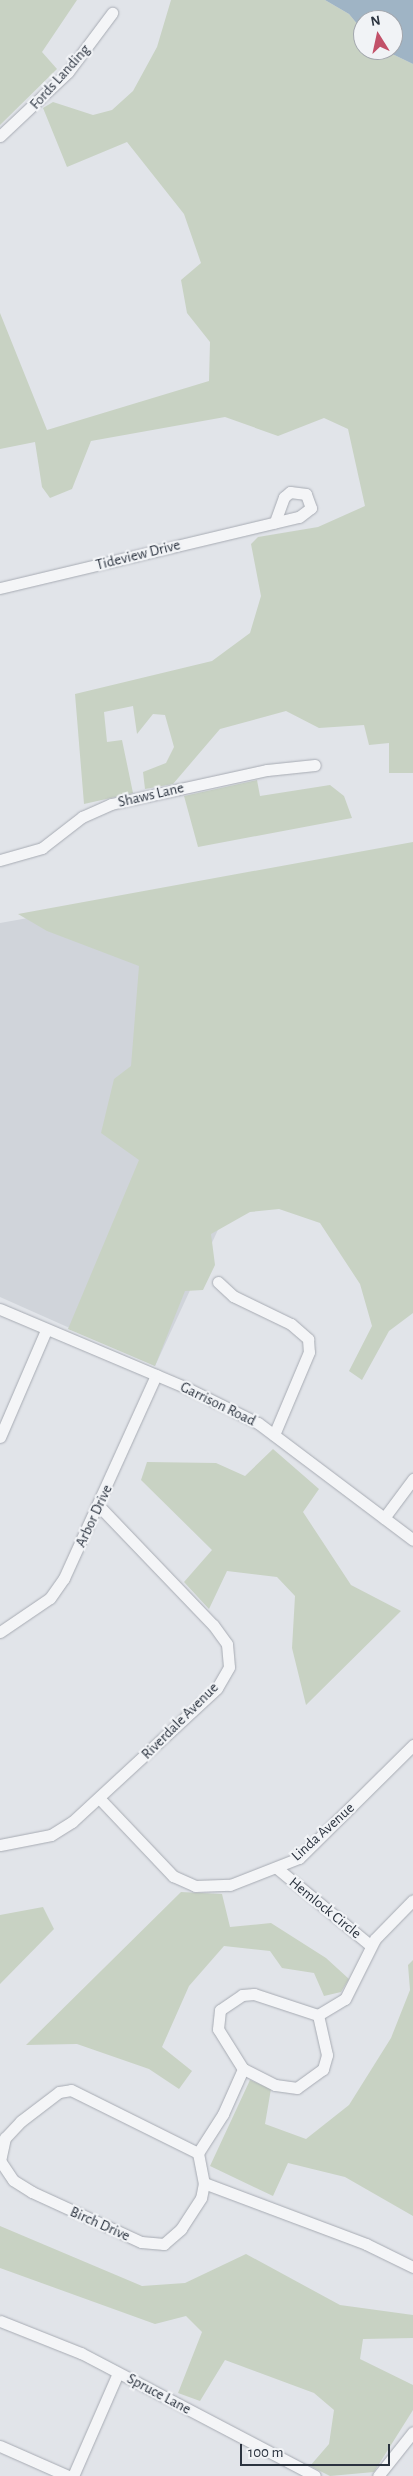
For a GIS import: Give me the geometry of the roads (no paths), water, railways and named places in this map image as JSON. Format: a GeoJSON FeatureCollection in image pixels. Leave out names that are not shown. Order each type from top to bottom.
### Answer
{"type":"FeatureCollection","features":[{"type":"Feature","properties":{"kind":"street","name":"Fords Landing"},"geometry":{"type":"LineString","coordinates":[[0,136],[68,72],[112,13]]}},
{"type":"Feature","properties":{"kind":"street","name":"Tideview Drive"},"geometry":{"type":"LineString","coordinates":[[0,588],[275,522]]}},
{"type":"Feature","properties":{"kind":"street","name":"Shaws Lane"},"geometry":{"type":"LineString","coordinates":[[0,860],[42,848],[82,817],[112,804],[268,770],[315,765]]}},
{"type":"Feature","properties":{"kind":"street"},"geometry":{"type":"LineString","coordinates":[[218,1282],[233,1296],[291,1324],[308,1339],[309,1352],[274,1435]]}},
{"type":"Feature","properties":{"kind":"street","name":"Garrison Road"},"geometry":{"type":"LineString","coordinates":[[0,1309],[238,1412],[274,1435],[413,1540]]}},
{"type":"Feature","properties":{"kind":"street"},"geometry":{"type":"LineString","coordinates":[[0,1438],[46,1330]]}},
{"type":"Feature","properties":{"kind":"street","name":"Arbor Drive"},"geometry":{"type":"LineString","coordinates":[[0,1632],[50,1598],[99,1506],[156,1375]]}},
{"type":"Feature","properties":{"kind":"street"},"geometry":{"type":"LineString","coordinates":[[384,1518],[413,1479]]}},
{"type":"Feature","properties":{"kind":"street","name":"Riverdale Avenue"},"geometry":{"type":"LineString","coordinates":[[0,1845],[51,1835],[99,1798],[217,1688],[229,1667],[229,1651],[213,1625],[99,1506]]}},
{"type":"Feature","properties":{"kind":"street","name":"Linda Avenue"},"geometry":{"type":"LineString","coordinates":[[99,1798],[168,1870],[195,1886],[230,1885],[278,1869],[299,1858],[413,1745]]}},
{"type":"Feature","properties":{"kind":"street","name":"Hemlock Circle"},"geometry":{"type":"LineString","coordinates":[[278,1869],[370,1945],[353,1990],[318,2015]]}},
{"type":"Feature","properties":{"kind":"street"},"geometry":{"type":"LineString","coordinates":[[370,1945],[413,1900]]}},
{"type":"Feature","properties":{"kind":"street"},"geometry":{"type":"LineString","coordinates":[[254,1994],[318,2015],[327,2055],[322,2069],[306,2085],[287,2088],[243,2068],[218,2029],[220,2010],[231,2001],[254,1994]]}},
{"type":"Feature","properties":{"kind":"street"},"geometry":{"type":"LineString","coordinates":[[243,2068],[223,2114],[198,2153],[204,2183],[358,2240],[413,2266]]}},
{"type":"Feature","properties":{"kind":"street","name":"Birch Drive"},"geometry":{"type":"LineString","coordinates":[[198,2153],[70,2090],[59,2092],[22,2121],[5,2138],[0,2160],[12,2180],[32,2192],[141,2242],[164,2244],[181,2229],[201,2198],[204,2183]]}},
{"type":"Feature","properties":{"kind":"street","name":"Spruce Lane"},"geometry":{"type":"LineString","coordinates":[[0,2321],[118,2373],[315,2476]]}},
{"type":"Feature","properties":{"kind":"street"},"geometry":{"type":"LineString","coordinates":[[73,2476],[118,2373]]}},
{"type":"Feature","properties":{"kind":"street"},"geometry":{"type":"LineString","coordinates":[[378,2476],[413,2432]]}},
{"type":"Feature","properties":{"kind":"street"},"geometry":{"type":"LineString","coordinates":[[0,2446],[68,2476]]}},
{"type":"Feature","properties":{"kind":"water"},"geometry":{"type":"Polygon","coordinates":[[[325,0],[413,0],[413,64],[403,59],[403,10],[353,10],[353,19],[349,14],[325,0]]]}}]}
